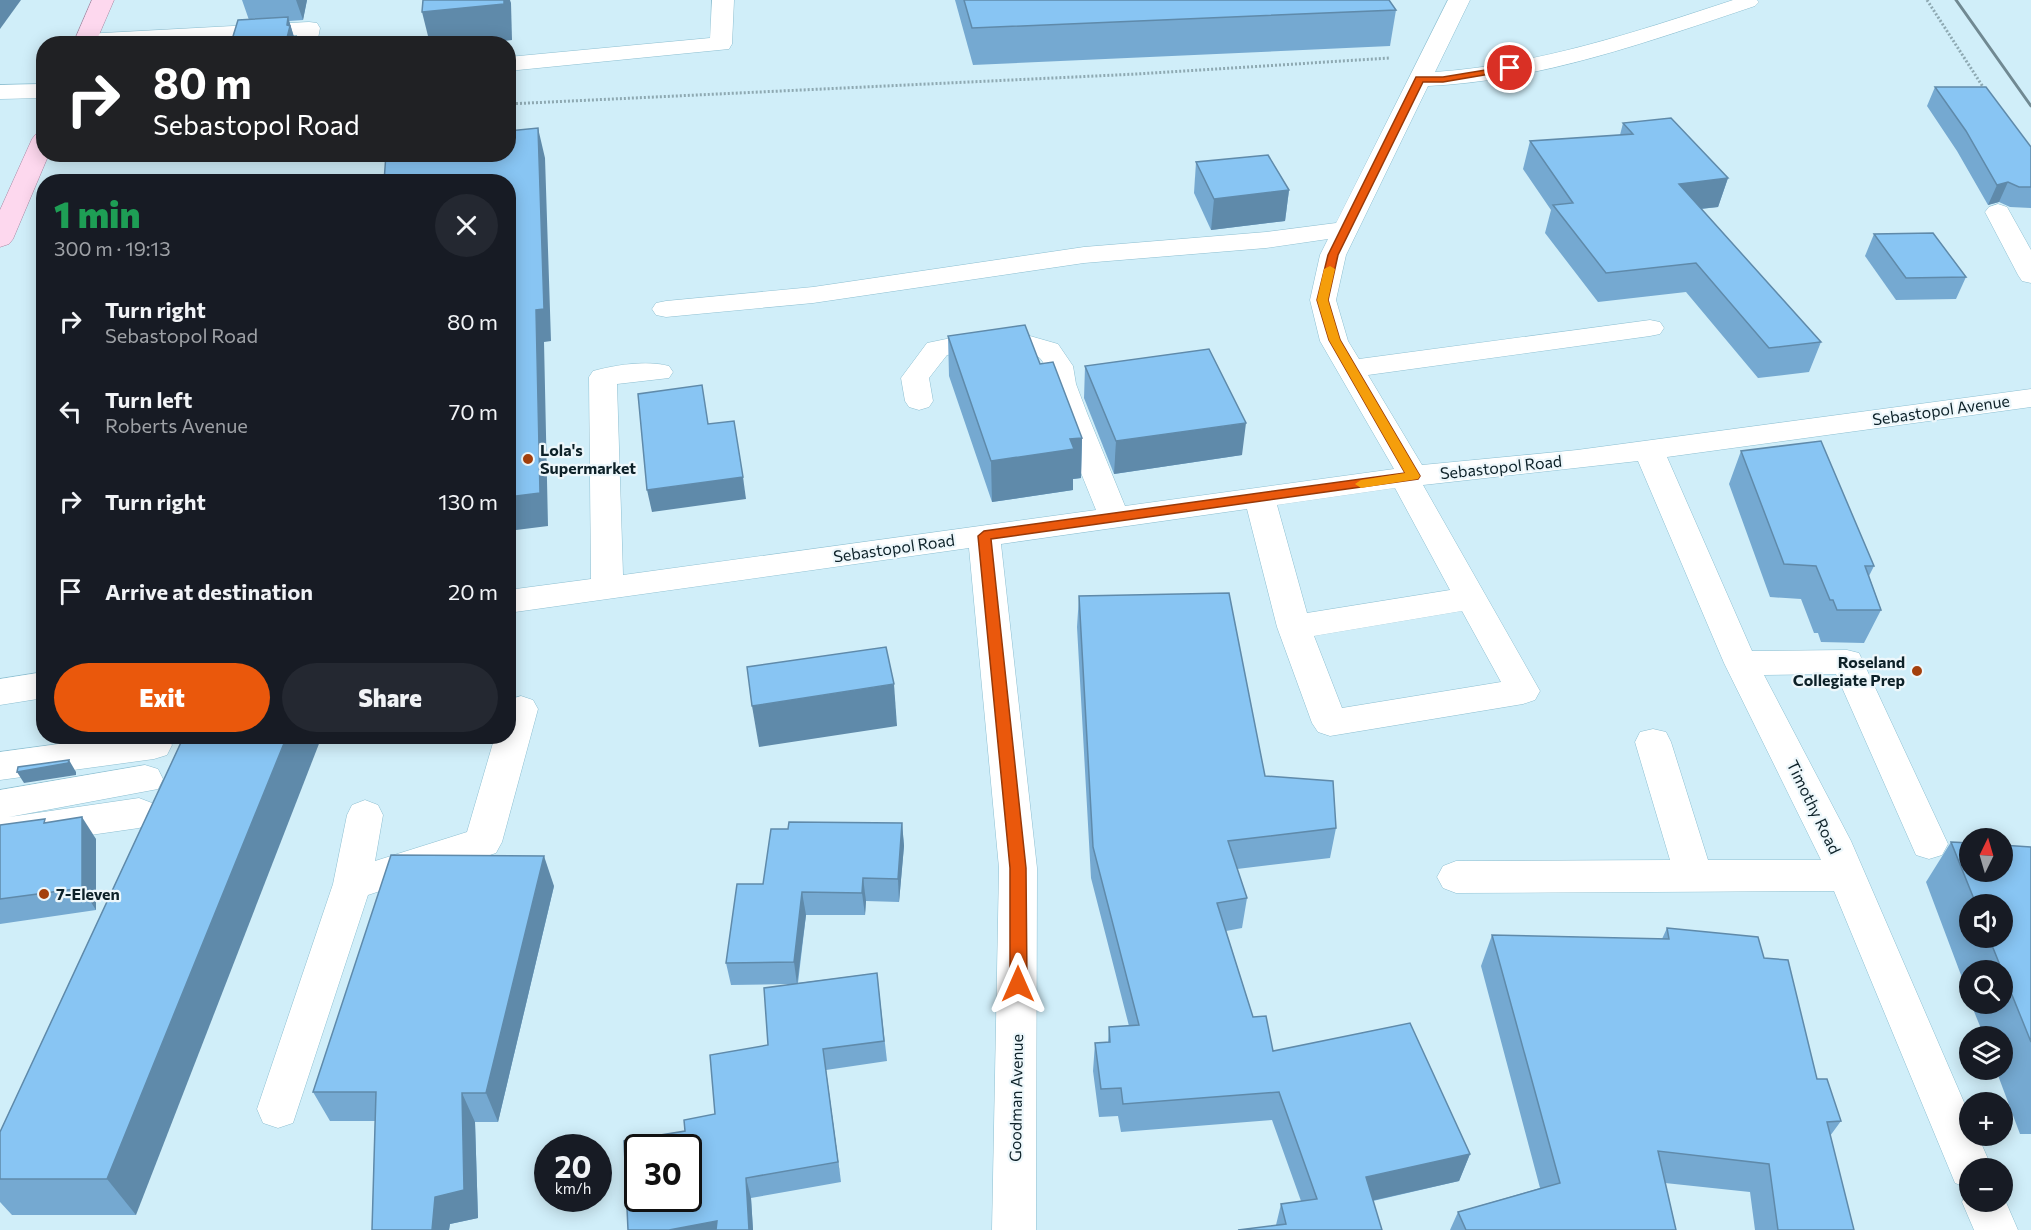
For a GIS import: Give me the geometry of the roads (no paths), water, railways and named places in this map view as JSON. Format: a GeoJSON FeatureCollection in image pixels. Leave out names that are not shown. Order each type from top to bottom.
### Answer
{"type":"FeatureCollection","features":[{"type":"Feature","properties":{"kind":"main road"},"geometry":{"type":"LineString","coordinates":[[88,36],[103,0]]}},
{"type":"Feature","properties":{"kind":"main road"},"geometry":{"type":"LineString","coordinates":[[0,239],[36,157]]}},
{"type":"Feature","properties":{"kind":"street"},"geometry":{"type":"LineString","coordinates":[[516,63],[721,44],[723,0]]}},
{"type":"Feature","properties":{"kind":"street"},"geometry":{"type":"LineString","coordinates":[[1260,498],[1294,627],[1330,723],[1522,691],[1334,340],[1323,300],[1333,255],[1459,0]]}},
{"type":"Feature","properties":{"kind":"street"},"geometry":{"type":"LineString","coordinates":[[1420,79],[1443,79],[1555,61],[1626,42],[1748,2]]}},
{"type":"Feature","properties":{"kind":"street"},"geometry":{"type":"LineString","coordinates":[[181,36],[309,28],[308,36]]}},
{"type":"Feature","properties":{"kind":"street"},"geometry":{"type":"LineString","coordinates":[[0,92],[36,91]]}},
{"type":"Feature","properties":{"kind":"street"},"geometry":{"type":"LineString","coordinates":[[1998,212],[2031,275]]}},
{"type":"Feature","properties":{"kind":"street"},"geometry":{"type":"LineString","coordinates":[[666,309],[813,295],[1084,255],[1266,240],[1346,229]]}},
{"type":"Feature","properties":{"kind":"street"},"geometry":{"type":"LineString","coordinates":[[1351,369],[1650,328]]}},
{"type":"Feature","properties":{"kind":"street"},"geometry":{"type":"LineString","coordinates":[[919,401],[915,378],[937,349],[956,345],[1016,340],[1048,350],[1059,366],[1062,384],[1072,413],[1115,518]]}},
{"type":"Feature","properties":{"kind":"street"},"geometry":{"type":"LineString","coordinates":[[607,589],[603,377],[659,372]]}},
{"type":"Feature","properties":{"kind":"street","name":"Sebastopol Avenue"},"geometry":{"type":"LineString","coordinates":[[1851,423],[2031,398]]}},
{"type":"Feature","properties":{"kind":"street","name":"Sebastopol Road"},"geometry":{"type":"LineString","coordinates":[[516,601],[1409,477],[1577,460],[1851,423]]}},
{"type":"Feature","properties":{"kind":"street","name":"Timothy Road"},"geometry":{"type":"LineString","coordinates":[[1648,449],[1741,663],[1832,841],[1966,1158]]}},
{"type":"Feature","properties":{"kind":"street","name":"Goodman Avenue"},"geometry":{"type":"LineString","coordinates":[[984,536],[1018,868],[1014,1230]]}},
{"type":"Feature","properties":{"kind":"street"},"geometry":{"type":"LineString","coordinates":[[1294,627],[1472,598]]}},
{"type":"Feature","properties":{"kind":"street"},"geometry":{"type":"LineString","coordinates":[[1741,663],[1847,662],[1929,844]]}},
{"type":"Feature","properties":{"kind":"street"},"geometry":{"type":"LineString","coordinates":[[0,692],[36,686]]}},
{"type":"Feature","properties":{"kind":"street"},"geometry":{"type":"LineString","coordinates":[[516,726],[521,709]]}},
{"type":"Feature","properties":{"kind":"street"},"geometry":{"type":"LineString","coordinates":[[1653,742],[1694,876]]}},
{"type":"Feature","properties":{"kind":"street"},"geometry":{"type":"LineString","coordinates":[[352,884],[483,842],[511,744]]}},
{"type":"Feature","properties":{"kind":"street"},"geometry":{"type":"LineString","coordinates":[[0,766],[154,745]]}},
{"type":"Feature","properties":{"kind":"street"},"geometry":{"type":"LineString","coordinates":[[0,804],[142,796],[0,833]]}},
{"type":"Feature","properties":{"kind":"street"},"geometry":{"type":"LineString","coordinates":[[278,1109],[352,884],[365,815]]}},
{"type":"Feature","properties":{"kind":"street"},"geometry":{"type":"LineString","coordinates":[[1456,877],[1846,875]]}},
{"type":"Feature","properties":{"kind":"street"},"geometry":{"type":"LineString","coordinates":[[1988,1212],[1996,1230]]}},
{"type":"Feature","properties":{"kind":"railway"},"geometry":{"type":"LineString","coordinates":[[1956,0],[2031,106]]}},
{"type":"Feature","properties":{"kind":"place","name":"Lola's Supermarket"},"geometry":{"type":"Point","coordinates":[528,459]}},
{"type":"Feature","properties":{"kind":"place","name":"Roseland Collegiate Prep"},"geometry":{"type":"Point","coordinates":[1917,671]}},
{"type":"Feature","properties":{"kind":"place","name":"7-Eleven"},"geometry":{"type":"Point","coordinates":[44,894]}}]}
